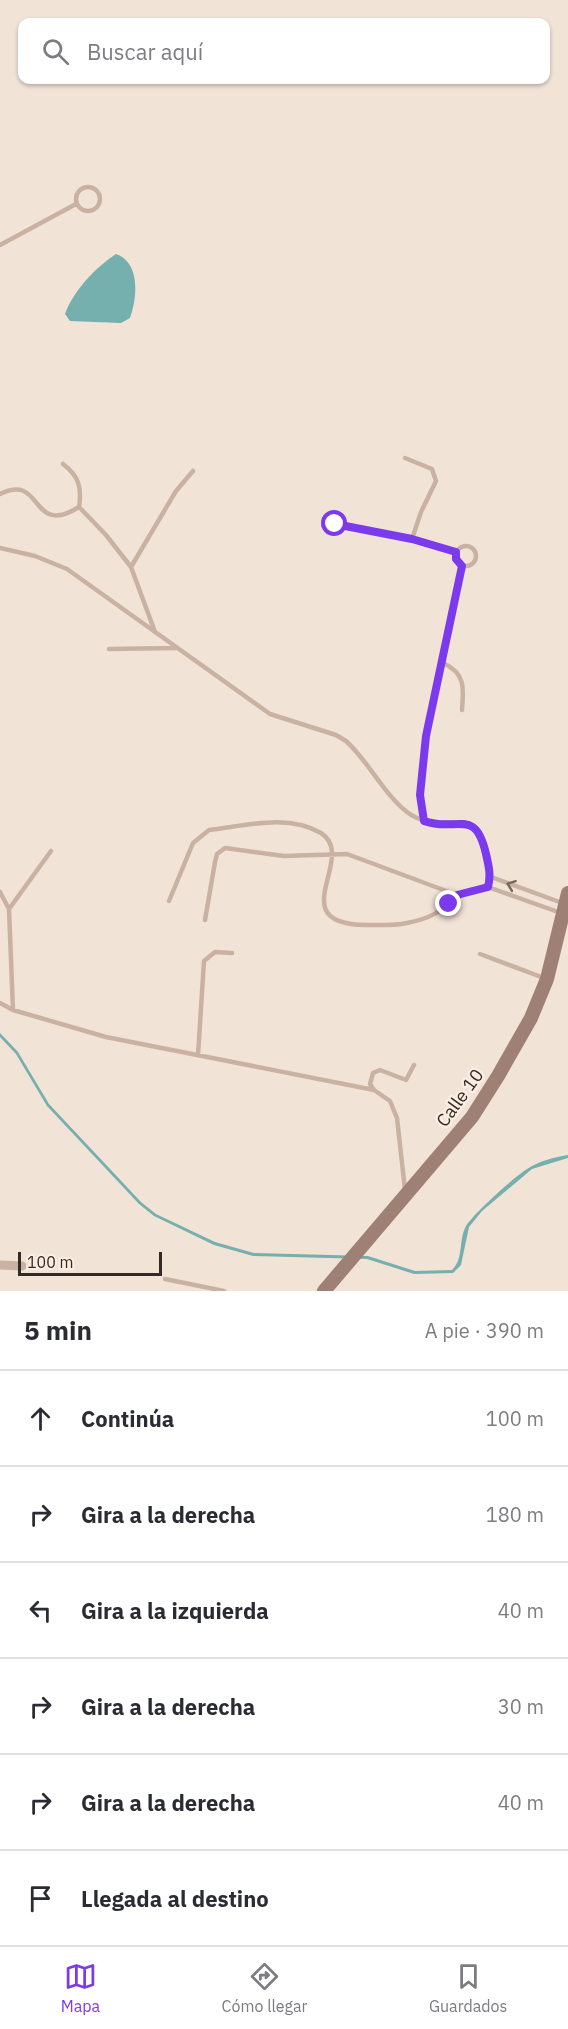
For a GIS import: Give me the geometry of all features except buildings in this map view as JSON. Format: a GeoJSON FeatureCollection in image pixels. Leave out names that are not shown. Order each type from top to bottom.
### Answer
{"type":"FeatureCollection","features":[{"type":"Feature","properties":{"kind":"main road","name":"Calle 10"},"geometry":{"type":"LineString","coordinates":[[324,1291],[472,1117],[517,1045],[546,979],[566,904]]}},
{"type":"Feature","properties":{"kind":"street"},"geometry":{"type":"LineString","coordinates":[[0,1265],[22,1266]]}},
{"type":"Feature","properties":{"kind":"lane"},"geometry":{"type":"LineString","coordinates":[[85,188],[93,188],[99,195],[99,203],[94,210],[82,210],[76,204],[76,196],[85,188]]}},
{"type":"Feature","properties":{"kind":"lane"},"geometry":{"type":"LineString","coordinates":[[0,245],[76,204]]}},
{"type":"Feature","properties":{"kind":"lane"},"geometry":{"type":"LineString","coordinates":[[405,458],[432,469],[436,481],[421,512],[412,539]]}},
{"type":"Feature","properties":{"kind":"lane"},"geometry":{"type":"LineString","coordinates":[[63,464],[73,472],[79,482],[81,491],[79,507]]}},
{"type":"Feature","properties":{"kind":"lane"},"geometry":{"type":"LineString","coordinates":[[131,567],[176,491],[193,471]]}},
{"type":"Feature","properties":{"kind":"lane"},"geometry":{"type":"LineString","coordinates":[[0,494],[20,488],[29,492],[38,507],[50,515],[64,516],[79,507]]}},
{"type":"Feature","properties":{"kind":"lane"},"geometry":{"type":"LineString","coordinates":[[79,507],[106,535],[131,567],[155,634]]}},
{"type":"Feature","properties":{"kind":"lane"},"geometry":{"type":"LineString","coordinates":[[335,524],[412,539],[456,552],[467,546],[475,552],[472,564],[462,566]]}},
{"type":"Feature","properties":{"kind":"lane"},"geometry":{"type":"LineString","coordinates":[[0,548],[35,556],[67,569],[270,714],[336,735],[346,741],[399,804],[424,821],[436,824],[463,823],[474,826],[482,836],[491,877],[488,887]]}},
{"type":"Feature","properties":{"kind":"lane"},"geometry":{"type":"LineString","coordinates":[[456,552],[456,559],[462,566]]}},
{"type":"Feature","properties":{"kind":"lane"},"geometry":{"type":"LineString","coordinates":[[424,821],[420,803],[422,765],[462,566]]}},
{"type":"Feature","properties":{"kind":"lane"},"geometry":{"type":"LineString","coordinates":[[109,649],[176,648]]}},
{"type":"Feature","properties":{"kind":"lane"},"geometry":{"type":"LineString","coordinates":[[443,663],[461,677],[465,686],[462,710]]}},
{"type":"Feature","properties":{"kind":"lane"},"geometry":{"type":"LineString","coordinates":[[169,901],[193,843],[209,830],[276,822],[303,826],[320,833],[330,841],[332,853],[324,898],[326,912],[336,922],[350,925],[394,926],[426,919],[438,913],[457,895],[488,887],[566,904]]}},
{"type":"Feature","properties":{"kind":"lane"},"geometry":{"type":"LineString","coordinates":[[205,920],[215,861],[217,854],[225,848],[284,856],[332,853],[363,858],[457,895]]}},
{"type":"Feature","properties":{"kind":"lane"},"geometry":{"type":"LineString","coordinates":[[9,909],[51,852]]}},
{"type":"Feature","properties":{"kind":"lane"},"geometry":{"type":"LineString","coordinates":[[491,877],[566,904]]}},
{"type":"Feature","properties":{"kind":"lane"},"geometry":{"type":"LineString","coordinates":[[0,892],[9,909],[13,1010]]}},
{"type":"Feature","properties":{"kind":"lane"},"geometry":{"type":"LineString","coordinates":[[198,1055],[204,961],[215,952],[232,953]]}},
{"type":"Feature","properties":{"kind":"lane"},"geometry":{"type":"LineString","coordinates":[[480,954],[546,979]]}},
{"type":"Feature","properties":{"kind":"lane"},"geometry":{"type":"LineString","coordinates":[[0,1003],[13,1010],[106,1037],[374,1090]]}},
{"type":"Feature","properties":{"kind":"lane"},"geometry":{"type":"LineString","coordinates":[[406,1194],[397,1118],[390,1101],[374,1090],[370,1084],[373,1073],[380,1070],[406,1080],[414,1065]]}},
{"type":"Feature","properties":{"kind":"lane"},"geometry":{"type":"LineString","coordinates":[[165,1279],[225,1291]]}},
{"type":"Feature","properties":{"kind":"water"},"geometry":{"type":"Polygon","coordinates":[[[116,254],[130,265],[135,282],[130,318],[121,323],[70,321],[65,314],[74,296],[100,266],[116,254]]]}},
{"type":"Feature","properties":{"kind":"water"},"geometry":{"type":"Polygon","coordinates":[[[0,1033],[18,1052],[49,1104],[141,1202],[156,1214],[215,1242],[254,1253],[368,1256],[415,1271],[452,1270],[460,1255],[466,1226],[487,1203],[517,1176],[532,1166],[545,1160],[568,1155],[568,1158],[532,1169],[482,1211],[469,1227],[461,1265],[453,1273],[414,1274],[367,1259],[253,1256],[214,1245],[154,1216],[139,1204],[47,1106],[16,1054],[0,1037],[0,1033]]]}},
{"type":"Feature","properties":{"kind":"route"},"geometry":{"type":"LineString","coordinates":[[335,524],[412,539],[456,552],[456,559],[462,566],[426,736],[420,803],[424,821],[428,823],[463,823],[474,826],[479,831],[491,877],[488,887],[457,895],[449,904]]}}]}
